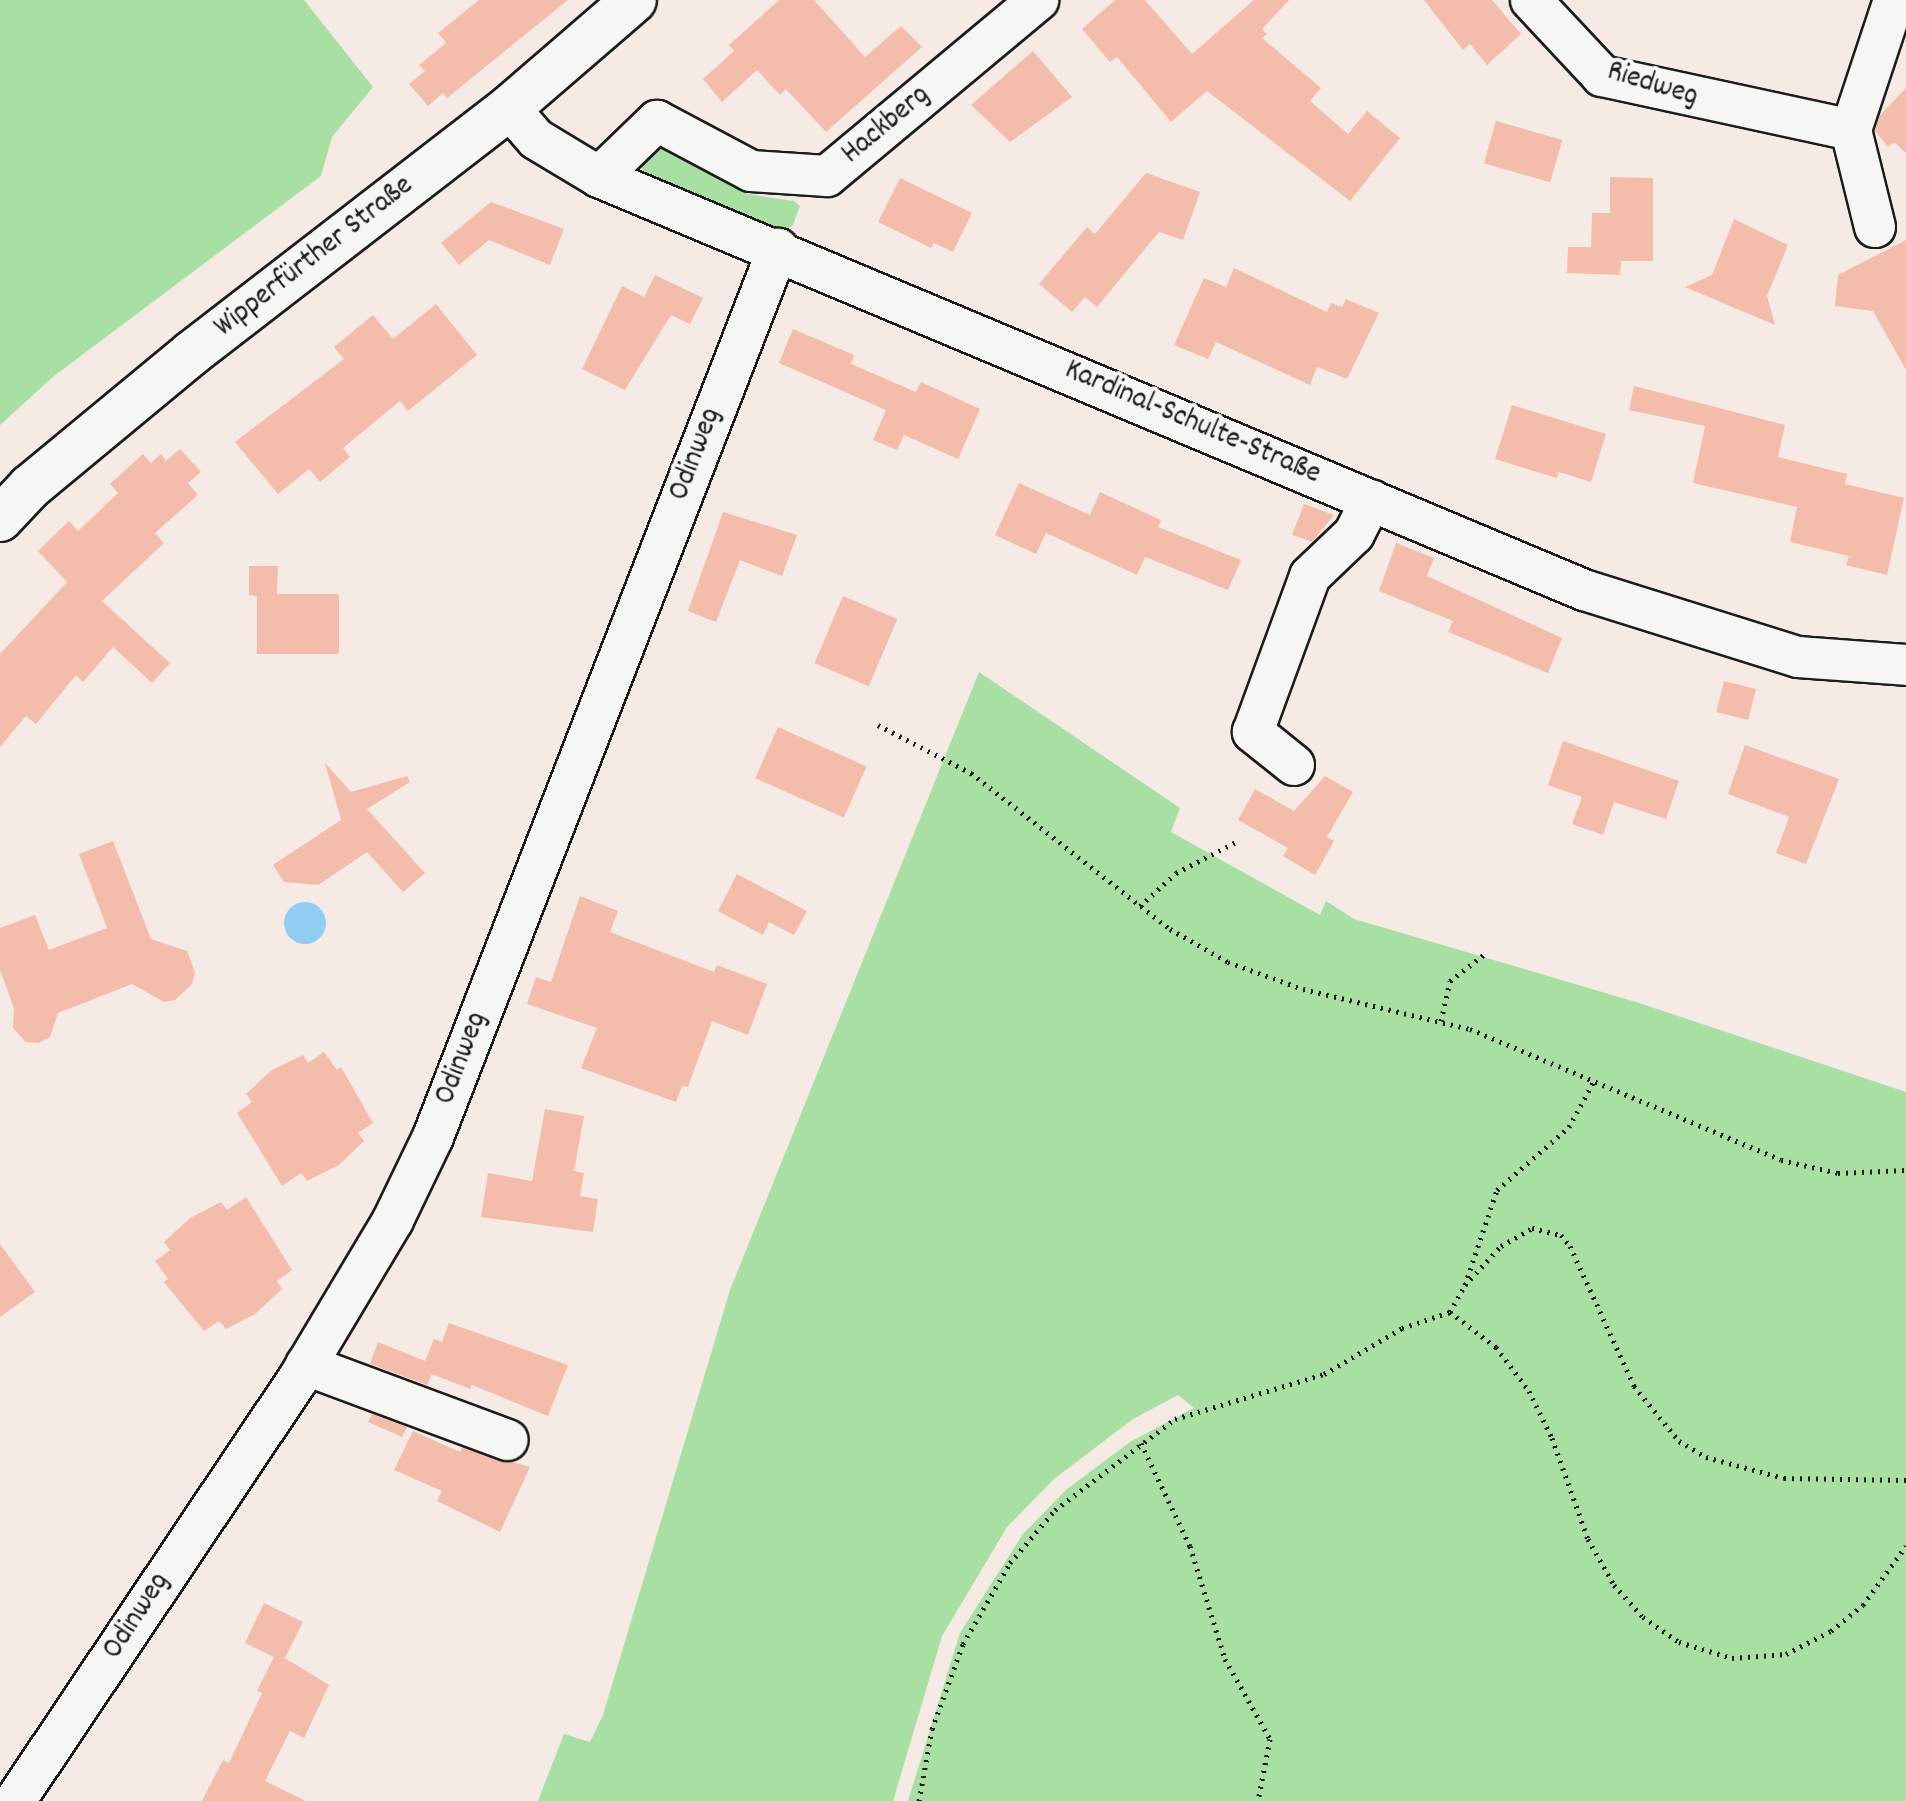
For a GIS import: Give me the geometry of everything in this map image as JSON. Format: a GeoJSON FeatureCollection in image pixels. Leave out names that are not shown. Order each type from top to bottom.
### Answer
{"type":"FeatureCollection","features":[{"type":"Feature","properties":{"kind":"main road","name":"Wipperfürther Straße"},"geometry":{"type":"LineString","coordinates":[[0,519],[30,487],[192,353],[509,108],[634,0]]}},
{"type":"Feature","properties":{"kind":"street","name":"Hackberg"},"geometry":{"type":"LineString","coordinates":[[599,177],[657,121],[751,171],[827,176],[1038,0]]}},
{"type":"Feature","properties":{"kind":"street","name":"Riedweg"},"geometry":{"type":"LineString","coordinates":[[1531,0],[1602,76],[1851,130]]}},
{"type":"Feature","properties":{"kind":"street"},"geometry":{"type":"LineString","coordinates":[[1875,227],[1851,130],[1894,0]]}},
{"type":"Feature","properties":{"kind":"street","name":"Kardinal-Schulte-Straße"},"geometry":{"type":"LineString","coordinates":[[509,108],[536,139],[599,177],[778,249],[1584,590],[1798,657],[1906,665]]}},
{"type":"Feature","properties":{"kind":"street","name":"Odinweg"},"geometry":{"type":"LineString","coordinates":[[15,1801],[306,1365],[393,1220],[433,1137],[778,249]]}},
{"type":"Feature","properties":{"kind":"street"},"geometry":{"type":"LineString","coordinates":[[1294,765],[1253,732],[1310,576],[1354,534],[1371,500]]}},
{"type":"Feature","properties":{"kind":"street"},"geometry":{"type":"LineString","coordinates":[[306,1365],[508,1440]]}},
{"type":"Feature","properties":{"kind":"path"},"geometry":{"type":"LineString","coordinates":[[878,725],[971,773],[1140,906],[1204,949],[1273,980],[1441,1021],[1595,1079],[1781,1160],[1838,1173],[1906,1170]]}},
{"type":"Feature","properties":{"kind":"path"},"geometry":{"type":"LineString","coordinates":[[1140,906],[1176,873],[1236,842]]}},
{"type":"Feature","properties":{"kind":"path"},"geometry":{"type":"LineString","coordinates":[[1441,1021],[1450,981],[1486,953]]}},
{"type":"Feature","properties":{"kind":"path"},"geometry":{"type":"LineString","coordinates":[[919,1801],[937,1709],[963,1644],[993,1590],[1055,1510],[1175,1419],[1324,1374],[1402,1328],[1450,1312],[1465,1285],[1497,1190],[1569,1127],[1595,1079]]}},
{"type":"Feature","properties":{"kind":"path"},"geometry":{"type":"LineString","coordinates":[[1465,1285],[1518,1233],[1532,1228],[1561,1235],[1634,1386],[1679,1441],[1706,1457],[1784,1478],[1906,1480]]}},
{"type":"Feature","properties":{"kind":"path"},"geometry":{"type":"LineString","coordinates":[[1450,1312],[1496,1347],[1529,1391],[1552,1438],[1588,1539],[1614,1585],[1643,1617],[1679,1642],[1732,1658],[1786,1654],[1831,1631],[1863,1605],[1906,1546]]}},
{"type":"Feature","properties":{"kind":"path"},"geometry":{"type":"LineString","coordinates":[[1141,1443],[1190,1546],[1225,1659],[1270,1739],[1258,1801]]}},
{"type":"Feature","properties":{"kind":"green space"},"geometry":{"type":"Polygon","coordinates":[[[0,0],[304,0],[373,87],[332,137],[321,176],[54,376],[0,425],[0,0]]]}},
{"type":"Feature","properties":{"kind":"green space"},"geometry":{"type":"Polygon","coordinates":[[[660,148],[748,194],[794,201],[800,206],[793,225],[783,232],[755,225],[647,178],[637,159],[644,150],[660,148]]]}},
{"type":"Feature","properties":{"kind":"green space"},"geometry":{"type":"Polygon","coordinates":[[[979,672],[1180,808],[1171,832],[1320,915],[1326,901],[1354,919],[1636,1002],[1906,1092],[1906,1801],[908,1801],[960,1633],[1023,1534],[1067,1489],[1130,1442],[1194,1408],[1178,1395],[1133,1419],[1054,1479],[1007,1527],[942,1636],[893,1801],[538,1801],[564,1734],[590,1742],[603,1715],[730,1290],[979,672]]]}},
{"type":"Feature","properties":{"kind":"water"},"geometry":{"type":"Polygon","coordinates":[[[305,902],[320,908],[326,923],[320,938],[305,944],[290,938],[284,923],[290,908],[305,902]]]}},
{"type":"Feature","properties":{"kind":"building"},"geometry":{"type":"Polygon","coordinates":[[[479,0],[568,0],[447,98],[443,93],[428,106],[409,84],[425,71],[419,65],[446,43],[438,33],[479,0]]]}},
{"type":"Feature","properties":{"kind":"building"},"geometry":{"type":"Polygon","coordinates":[[[779,0],[814,0],[865,57],[901,26],[922,47],[826,132],[786,89],[780,95],[757,70],[722,102],[703,79],[734,51],[729,45],[779,0]]]}},
{"type":"Feature","properties":{"kind":"building"},"geometry":{"type":"Polygon","coordinates":[[[1115,0],[1145,0],[1192,54],[1254,0],[1289,0],[1262,29],[1267,34],[1262,38],[1321,88],[1310,101],[1348,134],[1367,111],[1400,138],[1350,201],[1207,91],[1171,122],[1117,57],[1110,62],[1082,29],[1115,0]]]}},
{"type":"Feature","properties":{"kind":"building"},"geometry":{"type":"Polygon","coordinates":[[[1424,0],[1492,0],[1521,34],[1487,65],[1470,44],[1463,50],[1424,0]]]}},
{"type":"Feature","properties":{"kind":"building"},"geometry":{"type":"Polygon","coordinates":[[[1033,51],[1072,97],[1010,142],[971,105],[1033,51]]]}},
{"type":"Feature","properties":{"kind":"building"},"geometry":{"type":"Polygon","coordinates":[[[1906,88],[1906,153],[1894,142],[1888,147],[1875,131],[1880,115],[1906,88]]]}},
{"type":"Feature","properties":{"kind":"building"},"geometry":{"type":"Polygon","coordinates":[[[1496,121],[1562,140],[1550,182],[1484,163],[1496,121]]]}},
{"type":"Feature","properties":{"kind":"building"},"geometry":{"type":"Polygon","coordinates":[[[1146,173],[1200,192],[1183,240],[1159,232],[1097,307],[1085,297],[1072,312],[1039,284],[1087,227],[1095,234],[1146,173]]]}},
{"type":"Feature","properties":{"kind":"building"},"geometry":{"type":"Polygon","coordinates":[[[1610,177],[1653,178],[1653,261],[1621,261],[1620,275],[1567,273],[1568,247],[1591,247],[1592,213],[1610,213],[1610,177]]]}},
{"type":"Feature","properties":{"kind":"building"},"geometry":{"type":"Polygon","coordinates":[[[900,178],[972,213],[953,252],[934,243],[931,248],[878,222],[900,178]]]}},
{"type":"Feature","properties":{"kind":"building"},"geometry":{"type":"Polygon","coordinates":[[[491,202],[564,229],[550,265],[489,240],[459,265],[441,243],[491,202]]]}},
{"type":"Feature","properties":{"kind":"building"},"geometry":{"type":"Polygon","coordinates":[[[1734,219],[1788,245],[1767,296],[1775,325],[1685,287],[1712,275],[1734,219]]]}},
{"type":"Feature","properties":{"kind":"building"},"geometry":{"type":"Polygon","coordinates":[[[1906,240],[1906,370],[1873,311],[1835,306],[1838,275],[1906,240]]]}},
{"type":"Feature","properties":{"kind":"building"},"geometry":{"type":"Polygon","coordinates":[[[1234,268],[1327,312],[1331,303],[1342,307],[1346,299],[1379,313],[1347,379],[1317,367],[1310,385],[1216,342],[1208,359],[1174,345],[1204,278],[1226,287],[1234,268]]]}},
{"type":"Feature","properties":{"kind":"building"},"geometry":{"type":"Polygon","coordinates":[[[655,275],[703,298],[690,324],[671,315],[625,390],[582,369],[622,286],[644,297],[655,275]]]}},
{"type":"Feature","properties":{"kind":"building"},"geometry":{"type":"Polygon","coordinates":[[[436,304],[477,355],[408,411],[400,401],[343,448],[350,457],[320,482],[309,469],[278,494],[235,442],[344,359],[334,347],[373,315],[393,339],[436,304]]]}},
{"type":"Feature","properties":{"kind":"building"},"geometry":{"type":"Polygon","coordinates":[[[793,329],[854,355],[851,364],[916,392],[921,382],[980,409],[958,459],[904,435],[897,450],[873,440],[886,410],[779,363],[793,329]]]}},
{"type":"Feature","properties":{"kind":"building"},"geometry":{"type":"Polygon","coordinates":[[[1634,386],[1785,425],[1778,457],[1847,474],[1845,484],[1904,498],[1887,575],[1846,565],[1849,556],[1790,542],[1797,507],[1693,483],[1705,426],[1629,410],[1634,386]]]}},
{"type":"Feature","properties":{"kind":"building"},"geometry":{"type":"Polygon","coordinates":[[[1512,405],[1606,434],[1591,482],[1559,472],[1557,478],[1495,459],[1512,405]]]}},
{"type":"Feature","properties":{"kind":"building"},"geometry":{"type":"Polygon","coordinates":[[[180,449],[201,472],[188,483],[198,495],[155,533],[164,543],[102,601],[170,663],[152,683],[113,647],[83,682],[76,675],[36,724],[26,716],[0,747],[0,654],[67,582],[38,551],[69,521],[78,531],[118,493],[110,484],[143,454],[151,463],[161,454],[166,461],[180,449]]]}},
{"type":"Feature","properties":{"kind":"building"},"geometry":{"type":"Polygon","coordinates":[[[1019,483],[1090,515],[1100,492],[1161,520],[1158,527],[1241,560],[1228,590],[1145,557],[1137,575],[1046,533],[1036,554],[995,535],[1019,483]]]}},
{"type":"Feature","properties":{"kind":"building"},"geometry":{"type":"Polygon","coordinates":[[[1304,504],[1334,515],[1312,542],[1292,535],[1304,504]]]}},
{"type":"Feature","properties":{"kind":"building"},"geometry":{"type":"Polygon","coordinates":[[[723,512],[797,535],[782,576],[740,560],[716,622],[688,611],[723,512]]]}},
{"type":"Feature","properties":{"kind":"building"},"geometry":{"type":"Polygon","coordinates":[[[1396,543],[1434,558],[1427,576],[1562,638],[1548,673],[1448,632],[1453,621],[1379,591],[1396,543]]]}},
{"type":"Feature","properties":{"kind":"building"},"geometry":{"type":"Polygon","coordinates":[[[249,566],[278,566],[277,594],[339,594],[339,654],[257,654],[257,596],[249,595],[249,566]]]}},
{"type":"Feature","properties":{"kind":"building"},"geometry":{"type":"Polygon","coordinates":[[[843,596],[897,619],[869,686],[814,663],[843,596]]]}},
{"type":"Feature","properties":{"kind":"building"},"geometry":{"type":"Polygon","coordinates":[[[1724,681],[1756,689],[1748,720],[1716,712],[1724,681]]]}},
{"type":"Feature","properties":{"kind":"building"},"geometry":{"type":"Polygon","coordinates":[[[778,727],[867,766],[844,818],[755,778],[778,727]]]}},
{"type":"Feature","properties":{"kind":"building"},"geometry":{"type":"Polygon","coordinates":[[[1563,741],[1679,781],[1666,819],[1614,802],[1603,835],[1572,824],[1582,797],[1548,785],[1563,741]]]}},
{"type":"Feature","properties":{"kind":"building"},"geometry":{"type":"Polygon","coordinates":[[[1745,745],[1839,779],[1806,864],[1776,853],[1789,817],[1728,794],[1745,745]]]}},
{"type":"Feature","properties":{"kind":"building"},"geometry":{"type":"Polygon","coordinates":[[[325,763],[351,792],[407,776],[410,782],[367,809],[425,873],[403,892],[367,852],[318,885],[284,882],[273,865],[341,820],[325,763]]]}},
{"type":"Feature","properties":{"kind":"building"},"geometry":{"type":"Polygon","coordinates":[[[1325,776],[1353,792],[1327,837],[1334,841],[1315,875],[1283,856],[1288,848],[1238,820],[1255,789],[1294,811],[1325,776]]]}},
{"type":"Feature","properties":{"kind":"building"},"geometry":{"type":"Polygon","coordinates":[[[113,841],[151,939],[187,951],[195,972],[192,984],[175,1000],[164,1002],[132,984],[58,1013],[50,1037],[39,1043],[26,1042],[13,1028],[14,1008],[0,970],[0,928],[35,915],[49,950],[107,928],[79,854],[113,841]]]}},
{"type":"Feature","properties":{"kind":"building"},"geometry":{"type":"Polygon","coordinates":[[[737,874],[807,911],[794,935],[769,922],[763,935],[718,911],[737,874]]]}},
{"type":"Feature","properties":{"kind":"building"},"geometry":{"type":"Polygon","coordinates":[[[580,896],[618,911],[610,932],[714,972],[717,965],[767,984],[748,1035],[712,1021],[688,1087],[682,1086],[676,1102],[581,1068],[597,1028],[527,1004],[536,977],[551,982],[580,896]]]}},
{"type":"Feature","properties":{"kind":"building"},"geometry":{"type":"Polygon","coordinates":[[[324,1052],[337,1070],[341,1067],[373,1123],[358,1133],[364,1141],[339,1165],[307,1181],[301,1173],[282,1186],[237,1113],[252,1102],[246,1094],[272,1070],[303,1055],[308,1063],[324,1052]]]}},
{"type":"Feature","properties":{"kind":"building"},"geometry":{"type":"Polygon","coordinates":[[[545,1109],[584,1116],[574,1171],[584,1173],[580,1196],[598,1199],[593,1232],[481,1217],[488,1173],[532,1181],[545,1109]]]}},
{"type":"Feature","properties":{"kind":"building"},"geometry":{"type":"Polygon","coordinates":[[[246,1197],[292,1270],[277,1281],[282,1289],[255,1314],[226,1329],[219,1321],[204,1331],[164,1282],[168,1279],[155,1261],[170,1250],[164,1242],[190,1218],[221,1202],[227,1210],[246,1197]]]}},
{"type":"Feature","properties":{"kind":"building"},"geometry":{"type":"Polygon","coordinates":[[[0,1244],[35,1292],[0,1317],[0,1244]]]}},
{"type":"Feature","properties":{"kind":"building"},"geometry":{"type":"Polygon","coordinates":[[[449,1323],[568,1365],[548,1416],[472,1385],[470,1389],[432,1374],[427,1385],[370,1364],[378,1342],[425,1361],[434,1339],[442,1342],[449,1323]]]}},
{"type":"Feature","properties":{"kind":"building"},"geometry":{"type":"Polygon","coordinates":[[[372,1414],[407,1427],[402,1437],[368,1422],[372,1414]]]}},
{"type":"Feature","properties":{"kind":"building"},"geometry":{"type":"Polygon","coordinates":[[[413,1431],[460,1452],[462,1447],[530,1467],[500,1532],[437,1501],[442,1491],[394,1470],[413,1431]]]}},
{"type":"Feature","properties":{"kind":"building"},"geometry":{"type":"Polygon","coordinates":[[[264,1603],[303,1622],[285,1658],[329,1685],[304,1738],[290,1731],[265,1781],[306,1801],[202,1801],[223,1760],[229,1763],[262,1693],[257,1691],[274,1657],[245,1643],[264,1603]]]}}]}
